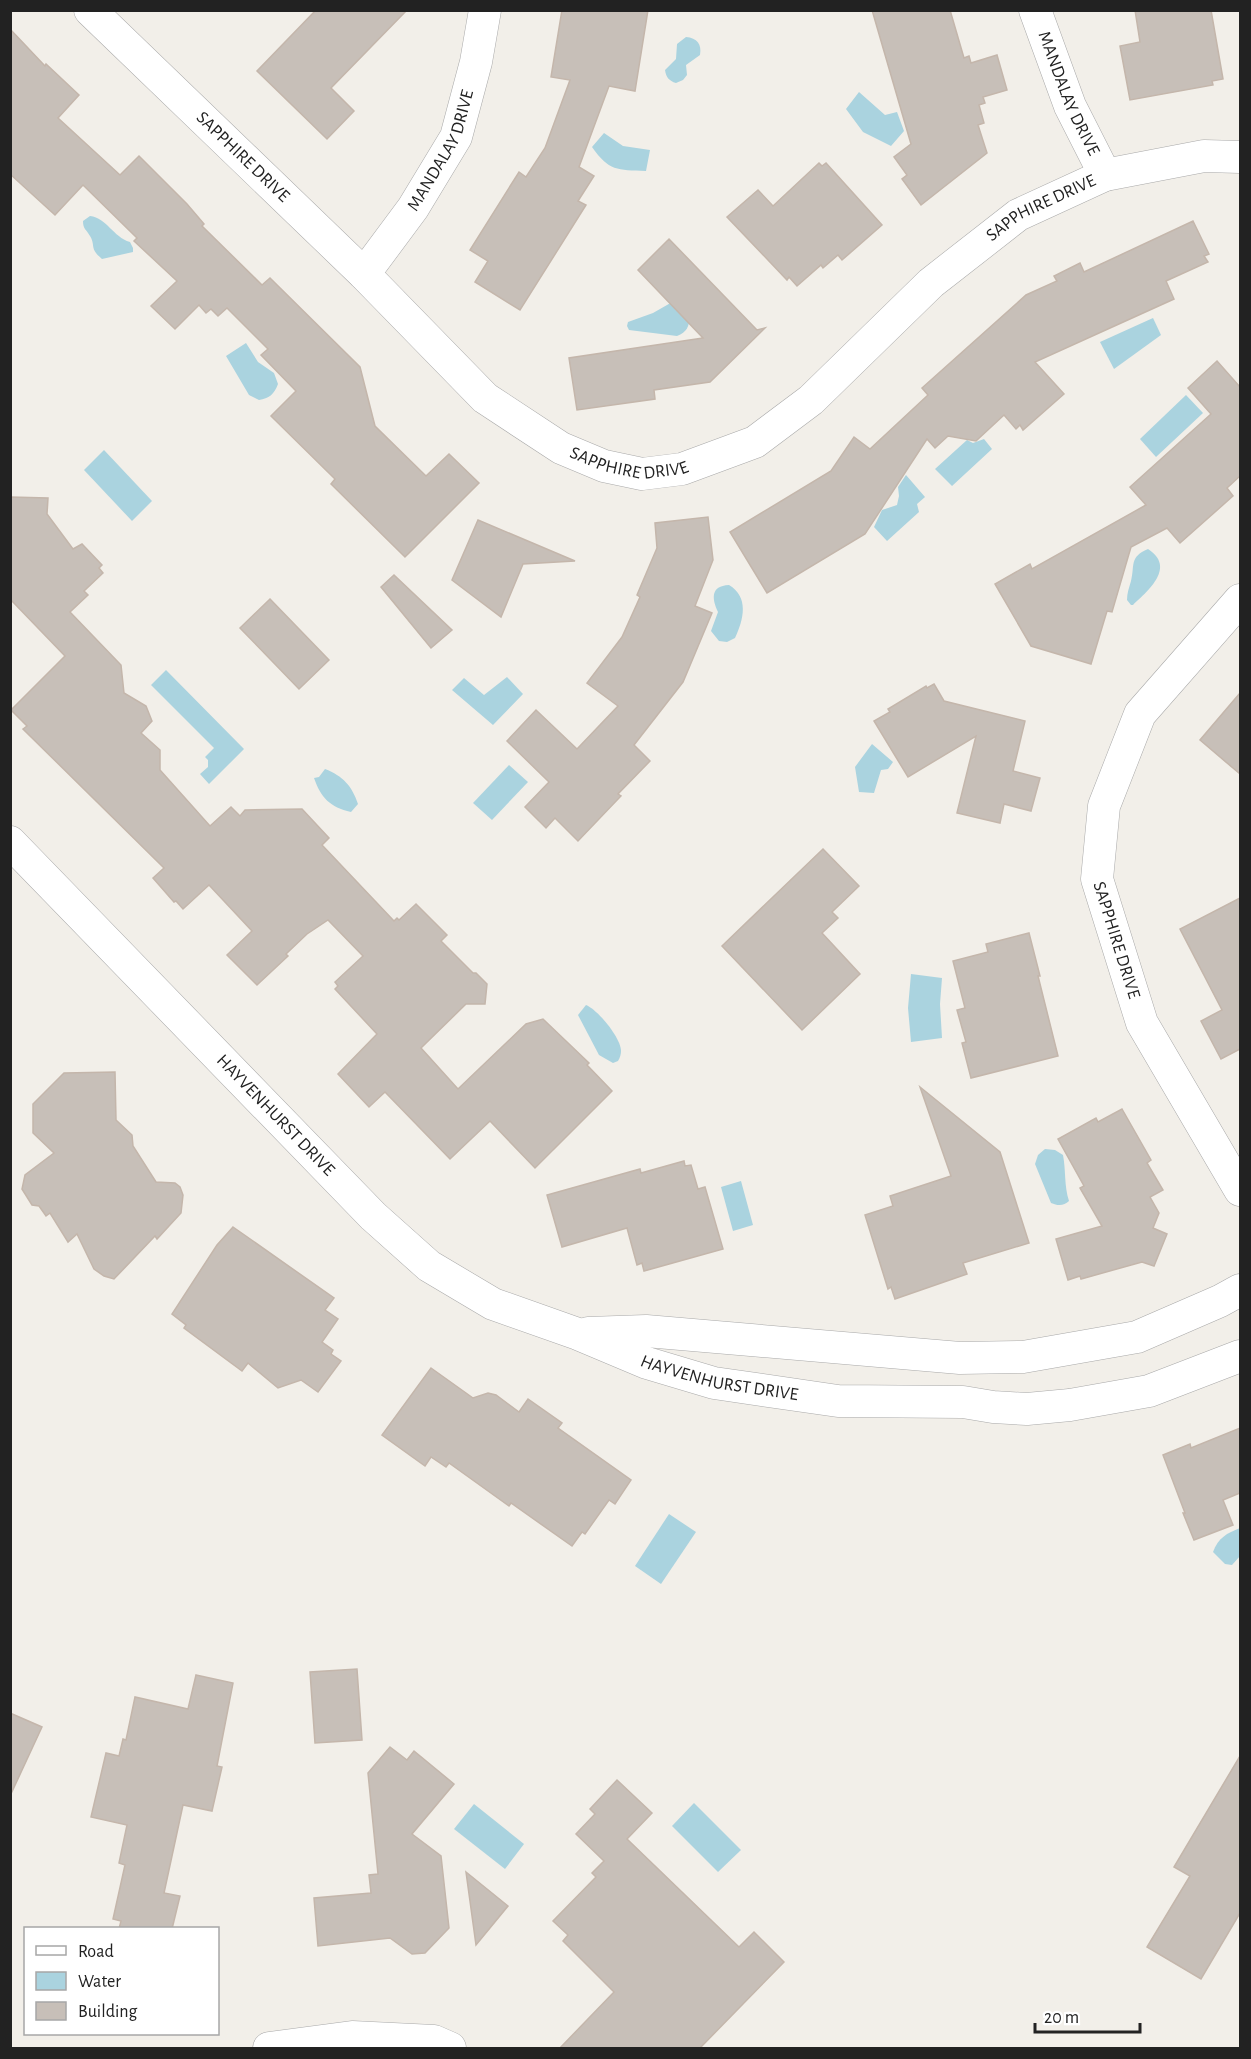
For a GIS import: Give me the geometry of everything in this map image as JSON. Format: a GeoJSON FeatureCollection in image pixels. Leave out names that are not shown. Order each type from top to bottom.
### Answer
{"type":"FeatureCollection","features":[{"type":"Feature","properties":{"kind":"street","name":"SAPPHIRE DRIVE"},"geometry":{"type":"LineString","coordinates":[[90,10],[364,274],[485,398],[561,448],[604,466],[642,474],[682,469],[755,442],[811,399],[931,283],[1018,215],[1105,175],[1204,156],[1240,157]]}},
{"type":"Feature","properties":{"kind":"street","name":"MANDALAY DRIVE"},"geometry":{"type":"LineString","coordinates":[[364,274],[413,208],[456,137],[476,62],[485,10]]}},
{"type":"Feature","properties":{"kind":"street","name":"MANDALAY DRIVE"},"geometry":{"type":"LineString","coordinates":[[1035,10],[1070,106],[1105,175]]}},
{"type":"Feature","properties":{"kind":"street","name":"SAPPHIRE DRIVE"},"geometry":{"type":"LineString","coordinates":[[1240,600],[1140,714],[1104,806],[1097,879],[1142,1023],[1240,1190]]}},
{"type":"Feature","properties":{"kind":"street","name":"HAYVENHURST DRIVE"},"geometry":{"type":"LineString","coordinates":[[10,842],[373,1216],[429,1266],[493,1304],[578,1334],[647,1363],[714,1383],[838,1401],[963,1402],[1027,1409],[1070,1405],[1149,1391],[1240,1356]]}},
{"type":"Feature","properties":{"kind":"street","name":"HAYVENHURST DRIVE"},"geometry":{"type":"LineString","coordinates":[[578,1334],[646,1331],[960,1358],[1023,1357],[1137,1337],[1240,1290]]}},
{"type":"Feature","properties":{"kind":"street"},"geometry":{"type":"LineString","coordinates":[[867,1402],[870,1350]]}},
{"type":"Feature","properties":{"kind":"street"},"geometry":{"type":"LineString","coordinates":[[990,1358],[993,1407]]}},
{"type":"Feature","properties":{"kind":"street"},"geometry":{"type":"LineString","coordinates":[[269,2049],[352,2037],[434,2042],[450,2049]]}},
{"type":"Feature","properties":{"kind":"water"},"geometry":{"type":"Polygon","coordinates":[[[686,37],[698,42],[700,55],[686,65],[687,75],[676,83],[668,78],[665,70],[676,59],[677,44],[686,37]]]}},
{"type":"Feature","properties":{"kind":"water"},"geometry":{"type":"Polygon","coordinates":[[[859,92],[885,115],[897,112],[904,131],[891,146],[863,132],[846,109],[859,92]]]}},
{"type":"Feature","properties":{"kind":"water"},"geometry":{"type":"Polygon","coordinates":[[[604,133],[623,146],[650,150],[646,171],[614,168],[604,161],[592,147],[604,133]]]}},
{"type":"Feature","properties":{"kind":"water"},"geometry":{"type":"Polygon","coordinates":[[[90,216],[101,220],[124,240],[130,242],[133,252],[102,259],[95,252],[92,239],[84,226],[83,221],[90,216]]]}},
{"type":"Feature","properties":{"kind":"water"},"geometry":{"type":"Polygon","coordinates":[[[674,301],[690,316],[688,326],[683,333],[677,336],[629,330],[628,322],[653,313],[674,301]]]}},
{"type":"Feature","properties":{"kind":"water"},"geometry":{"type":"Polygon","coordinates":[[[1153,318],[1161,335],[1114,369],[1100,342],[1153,318]]]}},
{"type":"Feature","properties":{"kind":"water"},"geometry":{"type":"Polygon","coordinates":[[[246,343],[258,362],[274,373],[278,384],[273,393],[266,398],[259,400],[249,395],[226,356],[246,343]]]}},
{"type":"Feature","properties":{"kind":"water"},"geometry":{"type":"Polygon","coordinates":[[[1186,395],[1203,413],[1156,457],[1140,439],[1186,395]]]}},
{"type":"Feature","properties":{"kind":"water"},"geometry":{"type":"Polygon","coordinates":[[[984,439],[992,449],[952,486],[935,469],[967,440],[973,443],[984,439]]]}},
{"type":"Feature","properties":{"kind":"water"},"geometry":{"type":"Polygon","coordinates":[[[104,450],[152,501],[132,521],[84,470],[104,450]]]}},
{"type":"Feature","properties":{"kind":"water"},"geometry":{"type":"Polygon","coordinates":[[[906,475],[925,497],[917,504],[919,512],[887,541],[874,527],[882,510],[897,505],[898,487],[906,475]]]}},
{"type":"Feature","properties":{"kind":"water"},"geometry":{"type":"Polygon","coordinates":[[[1148,549],[1160,563],[1160,571],[1152,585],[1131,605],[1127,597],[1135,558],[1148,549]]]}},
{"type":"Feature","properties":{"kind":"water"},"geometry":{"type":"Polygon","coordinates":[[[729,585],[740,596],[743,609],[735,638],[727,642],[719,641],[711,631],[718,612],[714,594],[718,588],[729,585]]]}},
{"type":"Feature","properties":{"kind":"water"},"geometry":{"type":"Polygon","coordinates":[[[166,670],[244,749],[209,784],[200,774],[208,767],[208,760],[205,757],[214,748],[151,685],[166,670]]]}},
{"type":"Feature","properties":{"kind":"water"},"geometry":{"type":"Polygon","coordinates":[[[507,677],[523,694],[493,725],[452,690],[464,678],[484,695],[507,677]]]}},
{"type":"Feature","properties":{"kind":"water"},"geometry":{"type":"Polygon","coordinates":[[[872,744],[893,762],[888,769],[881,770],[874,793],[859,792],[855,767],[872,744]]]}},
{"type":"Feature","properties":{"kind":"water"},"geometry":{"type":"Polygon","coordinates":[[[509,765],[528,782],[492,820],[473,803],[509,765]]]}},
{"type":"Feature","properties":{"kind":"water"},"geometry":{"type":"Polygon","coordinates":[[[325,769],[342,778],[353,792],[358,804],[351,812],[337,807],[323,796],[314,778],[319,777],[325,769]]]}},
{"type":"Feature","properties":{"kind":"water"},"geometry":{"type":"Polygon","coordinates":[[[911,974],[942,978],[940,1004],[942,1038],[911,1042],[908,1008],[911,974]]]}},
{"type":"Feature","properties":{"kind":"water"},"geometry":{"type":"Polygon","coordinates":[[[586,1005],[602,1018],[617,1039],[621,1051],[618,1061],[613,1063],[599,1055],[578,1015],[586,1005]]]}},
{"type":"Feature","properties":{"kind":"water"},"geometry":{"type":"Polygon","coordinates":[[[1045,1149],[1055,1150],[1063,1155],[1069,1201],[1063,1205],[1051,1203],[1035,1164],[1038,1155],[1045,1149]]]}},
{"type":"Feature","properties":{"kind":"water"},"geometry":{"type":"Polygon","coordinates":[[[741,1181],[753,1225],[733,1231],[721,1187],[741,1181]]]}},
{"type":"Feature","properties":{"kind":"water"},"geometry":{"type":"Polygon","coordinates":[[[669,1514],[696,1532],[661,1584],[635,1566],[669,1514]]]}},
{"type":"Feature","properties":{"kind":"water"},"geometry":{"type":"Polygon","coordinates":[[[1240,1528],[1240,1556],[1232,1565],[1225,1564],[1213,1552],[1224,1537],[1240,1528]]]}},
{"type":"Feature","properties":{"kind":"water"},"geometry":{"type":"Polygon","coordinates":[[[694,1803],[741,1850],[718,1872],[672,1826],[694,1803]]]}},
{"type":"Feature","properties":{"kind":"water"},"geometry":{"type":"Polygon","coordinates":[[[474,1804],[524,1844],[505,1869],[454,1829],[474,1804]]]}},
{"type":"Feature","properties":{"kind":"building"},"geometry":{"type":"Polygon","coordinates":[[[316,10],[407,10],[331,88],[354,111],[327,139],[257,71],[316,10]]]}},
{"type":"Feature","properties":{"kind":"building"},"geometry":{"type":"Polygon","coordinates":[[[562,10],[648,10],[635,91],[609,86],[579,167],[594,176],[578,201],[586,205],[520,310],[475,282],[488,261],[470,250],[519,172],[526,177],[545,148],[570,80],[551,77],[562,10]]]}},
{"type":"Feature","properties":{"kind":"building"},"geometry":{"type":"Polygon","coordinates":[[[872,10],[950,10],[964,58],[969,56],[971,63],[997,55],[1007,90],[983,97],[985,103],[979,105],[984,123],[978,125],[987,153],[921,205],[902,179],[907,175],[894,157],[911,144],[872,10]]]}},
{"type":"Feature","properties":{"kind":"building"},"geometry":{"type":"Polygon","coordinates":[[[1135,10],[1211,10],[1223,79],[1212,81],[1213,85],[1130,100],[1120,46],[1140,42],[1135,10]]]}},
{"type":"Feature","properties":{"kind":"building"},"geometry":{"type":"Polygon","coordinates":[[[10,29],[45,66],[46,64],[79,95],[58,118],[120,175],[139,156],[187,204],[204,224],[202,226],[262,285],[270,278],[360,367],[375,426],[426,476],[449,454],[479,483],[405,557],[331,484],[335,479],[271,416],[296,391],[261,355],[268,349],[227,308],[218,316],[211,309],[206,313],[199,305],[175,329],[151,306],[177,281],[134,241],[137,238],[83,185],[55,215],[10,174],[10,29]]]}},
{"type":"Feature","properties":{"kind":"building"},"geometry":{"type":"Polygon","coordinates":[[[819,163],[822,166],[826,163],[882,225],[842,260],[838,255],[823,268],[821,265],[797,286],[789,277],[787,280],[727,217],[758,190],[773,206],[819,163]]]}},
{"type":"Feature","properties":{"kind":"building"},"geometry":{"type":"Polygon","coordinates":[[[1193,221],[1209,254],[1204,256],[1208,262],[1166,281],[1174,299],[1035,362],[1064,394],[1023,430],[1020,425],[1016,429],[1004,415],[976,441],[948,436],[935,448],[927,439],[865,534],[767,593],[730,532],[831,471],[854,437],[870,449],[928,395],[922,388],[1026,295],[1057,281],[1054,276],[1080,263],[1084,272],[1193,221]]]}},
{"type":"Feature","properties":{"kind":"building"},"geometry":{"type":"Polygon","coordinates":[[[669,239],[757,330],[765,328],[710,382],[654,390],[655,399],[577,410],[569,358],[703,338],[638,270],[669,239]]]}},
{"type":"Feature","properties":{"kind":"building"},"geometry":{"type":"Polygon","coordinates":[[[1217,361],[1240,387],[1240,476],[1227,488],[1233,496],[1180,543],[1167,528],[1131,547],[1112,612],[1107,611],[1091,664],[1031,646],[995,584],[1030,564],[1032,569],[1146,505],[1130,487],[1211,414],[1188,388],[1217,361]]]}},
{"type":"Feature","properties":{"kind":"building"},"geometry":{"type":"Polygon","coordinates":[[[10,497],[48,498],[47,514],[73,549],[82,544],[102,565],[99,568],[103,573],[84,591],[88,595],[70,612],[121,665],[124,693],[146,706],[152,721],[141,733],[160,750],[160,770],[210,826],[231,807],[240,816],[245,810],[302,809],[329,838],[322,845],[394,921],[397,918],[399,920],[416,904],[447,935],[441,941],[487,984],[485,1004],[466,1004],[421,1048],[458,1089],[526,1024],[543,1019],[589,1063],[587,1065],[612,1091],[535,1168],[490,1121],[450,1159],[385,1092],[369,1107],[338,1074],[377,1034],[335,989],[338,986],[335,982],[363,956],[328,920],[307,934],[286,954],[288,956],[257,985],[227,955],[252,931],[209,885],[183,909],[176,901],[174,902],[153,878],[164,868],[23,729],[27,726],[11,710],[65,656],[10,599],[10,497]]]}},
{"type":"Feature","properties":{"kind":"building"},"geometry":{"type":"Polygon","coordinates":[[[708,517],[713,560],[695,606],[712,613],[683,682],[634,745],[650,761],[618,794],[621,796],[578,841],[555,818],[546,828],[525,807],[549,782],[507,741],[536,710],[577,749],[618,706],[587,683],[622,637],[640,597],[637,595],[657,548],[655,523],[708,517]]]}},
{"type":"Feature","properties":{"kind":"building"},"geometry":{"type":"Polygon","coordinates":[[[478,520],[575,561],[523,564],[501,617],[452,580],[478,520]]]}},
{"type":"Feature","properties":{"kind":"building"},"geometry":{"type":"Polygon","coordinates":[[[394,575],[452,630],[431,648],[381,587],[394,575]]]}},
{"type":"Feature","properties":{"kind":"building"},"geometry":{"type":"Polygon","coordinates":[[[270,599],[329,660],[299,689],[240,628],[270,599]]]}},
{"type":"Feature","properties":{"kind":"building"},"geometry":{"type":"Polygon","coordinates":[[[934,684],[944,701],[1025,721],[1013,771],[1040,778],[1031,811],[1004,804],[1000,823],[957,813],[976,736],[908,777],[874,721],[890,712],[888,709],[926,686],[927,688],[934,684]]]}},
{"type":"Feature","properties":{"kind":"building"},"geometry":{"type":"Polygon","coordinates":[[[1240,693],[1240,774],[1200,740],[1240,693]]]}},
{"type":"Feature","properties":{"kind":"building"},"geometry":{"type":"Polygon","coordinates":[[[823,849],[859,886],[832,912],[838,918],[822,933],[860,974],[802,1030],[722,946],[823,849]]]}},
{"type":"Feature","properties":{"kind":"building"},"geometry":{"type":"Polygon","coordinates":[[[1240,898],[1240,1049],[1221,1059],[1201,1021],[1222,1010],[1180,929],[1240,898]]]}},
{"type":"Feature","properties":{"kind":"building"},"geometry":{"type":"Polygon","coordinates":[[[1029,933],[1058,1056],[971,1078],[962,1043],[966,1042],[957,1010],[965,1008],[953,961],[988,952],[986,944],[1029,933]]]}},
{"type":"Feature","properties":{"kind":"building"},"geometry":{"type":"Polygon","coordinates":[[[115,1072],[116,1120],[132,1135],[133,1146],[156,1182],[175,1183],[180,1187],[183,1195],[181,1213],[157,1239],[155,1236],[114,1279],[94,1269],[77,1234],[68,1242],[50,1213],[46,1216],[39,1206],[32,1205],[22,1189],[25,1175],[54,1153],[33,1133],[33,1104],[64,1073],[115,1072]]]}},
{"type":"Feature","properties":{"kind":"building"},"geometry":{"type":"Polygon","coordinates":[[[920,1087],[1000,1152],[1029,1243],[963,1263],[967,1274],[895,1299],[891,1287],[888,1289],[865,1215],[893,1206],[890,1196],[951,1176],[920,1087]]]}},
{"type":"Feature","properties":{"kind":"building"},"geometry":{"type":"Polygon","coordinates":[[[1122,1109],[1151,1160],[1147,1163],[1163,1190],[1150,1197],[1159,1213],[1153,1228],[1167,1234],[1154,1266],[1142,1262],[1081,1279],[1080,1276],[1068,1280],[1056,1239],[1102,1226],[1080,1188],[1084,1186],[1058,1139],[1096,1118],[1098,1122],[1122,1109]]]}},
{"type":"Feature","properties":{"kind":"building"},"geometry":{"type":"Polygon","coordinates":[[[684,1161],[685,1166],[691,1165],[698,1189],[705,1187],[723,1249],[644,1271],[642,1263],[637,1265],[627,1228],[562,1247],[547,1195],[640,1169],[641,1173],[684,1161]]]}},
{"type":"Feature","properties":{"kind":"building"},"geometry":{"type":"Polygon","coordinates":[[[233,1227],[334,1298],[325,1310],[338,1319],[322,1342],[333,1350],[331,1354],[341,1361],[318,1392],[301,1380],[278,1388],[248,1363],[242,1371],[184,1328],[186,1325],[172,1314],[217,1245],[233,1227]]]}},
{"type":"Feature","properties":{"kind":"building"},"geometry":{"type":"Polygon","coordinates":[[[431,1368],[473,1398],[488,1393],[496,1395],[519,1412],[528,1399],[562,1423],[558,1428],[631,1480],[615,1504],[609,1500],[585,1534],[582,1532],[572,1546],[511,1503],[509,1506],[449,1463],[446,1467],[431,1457],[425,1466],[382,1435],[431,1368]]]}},
{"type":"Feature","properties":{"kind":"building"},"geometry":{"type":"Polygon","coordinates":[[[1240,1428],[1240,1493],[1223,1500],[1233,1525],[1194,1540],[1163,1455],[1190,1444],[1191,1448],[1240,1428]]]}},
{"type":"Feature","properties":{"kind":"building"},"geometry":{"type":"Polygon","coordinates":[[[357,1669],[362,1740],[315,1743],[310,1672],[357,1669]]]}},
{"type":"Feature","properties":{"kind":"building"},"geometry":{"type":"Polygon","coordinates":[[[196,1675],[233,1683],[217,1766],[222,1767],[212,1811],[183,1805],[164,1893],[180,1896],[172,1927],[120,1927],[121,1921],[113,1919],[125,1865],[119,1863],[127,1825],[91,1817],[106,1753],[119,1756],[123,1739],[126,1740],[135,1697],[188,1709],[196,1675]]]}},
{"type":"Feature","properties":{"kind":"building"},"geometry":{"type":"Polygon","coordinates":[[[10,1713],[42,1727],[10,1796],[10,1713]]]}},
{"type":"Feature","properties":{"kind":"building"},"geometry":{"type":"Polygon","coordinates":[[[390,1747],[407,1760],[414,1751],[454,1784],[412,1834],[441,1856],[449,1928],[425,1953],[412,1954],[390,1938],[318,1946],[314,1898],[371,1893],[369,1875],[378,1874],[368,1773],[390,1747]]]}},
{"type":"Feature","properties":{"kind":"building"},"geometry":{"type":"Polygon","coordinates":[[[1240,1756],[1240,1913],[1201,1979],[1147,1947],[1190,1876],[1174,1867],[1240,1756]]]}},
{"type":"Feature","properties":{"kind":"building"},"geometry":{"type":"Polygon","coordinates":[[[617,1780],[652,1813],[627,1839],[739,1947],[754,1932],[784,1962],[699,2049],[559,2049],[614,1992],[563,1941],[568,1935],[553,1921],[596,1877],[592,1873],[604,1861],[576,1834],[595,1814],[590,1809],[617,1780]]]}},
{"type":"Feature","properties":{"kind":"building"},"geometry":{"type":"Polygon","coordinates":[[[466,1872],[508,1906],[476,1945],[466,1872]]]}}]}
